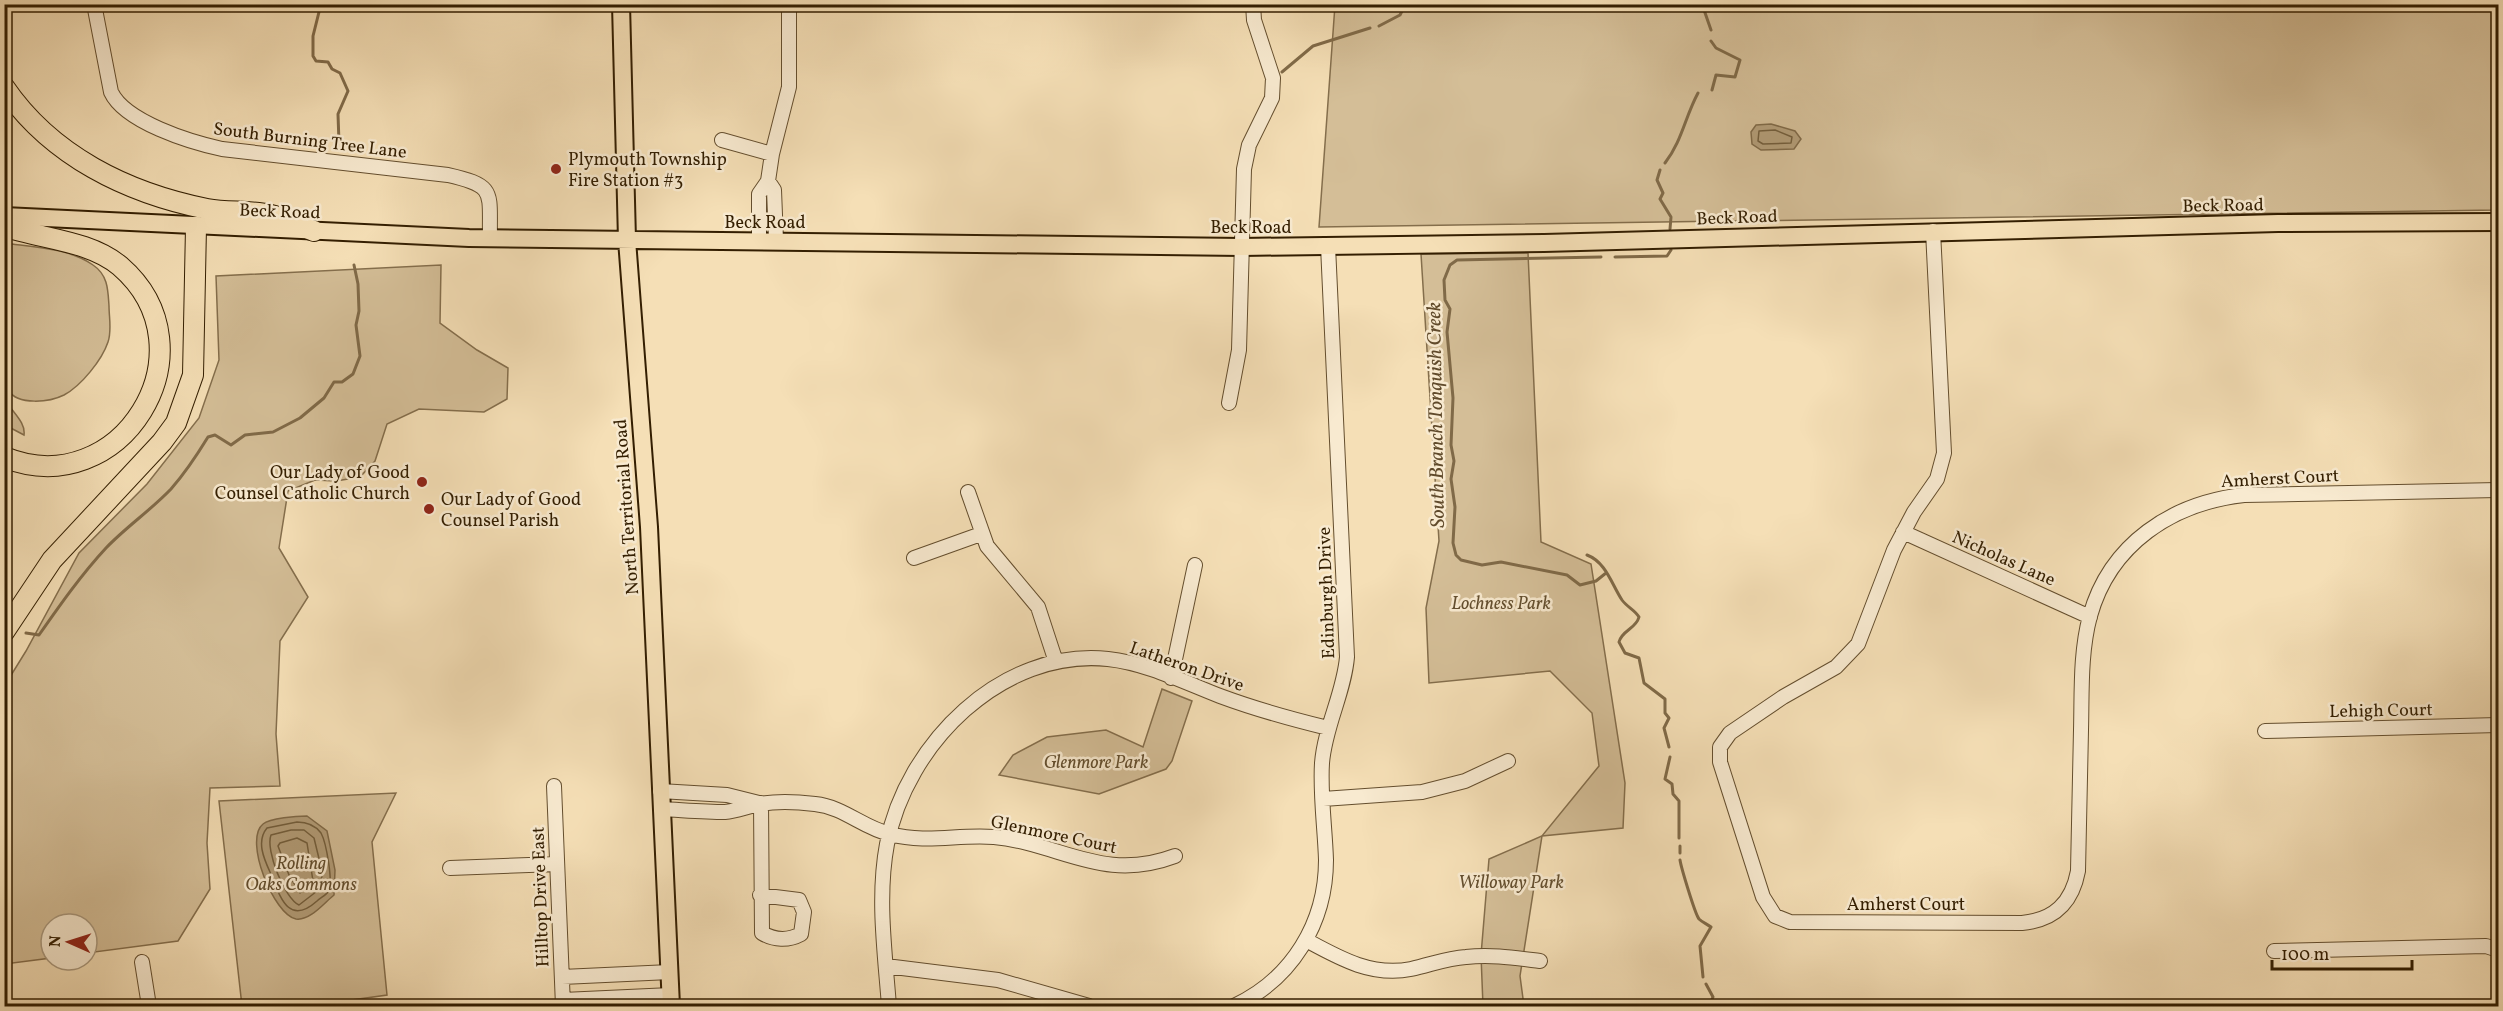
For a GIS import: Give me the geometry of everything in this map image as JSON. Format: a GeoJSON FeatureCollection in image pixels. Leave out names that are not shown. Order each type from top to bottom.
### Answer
{"type":"FeatureCollection","features":[{"type":"Feature","properties":{"kind":"highway"},"geometry":{"type":"LineString","coordinates":[[4,87],[40,129],[66,150],[118,182],[159,198],[210,210],[272,215],[314,231]]}},
{"type":"Feature","properties":{"kind":"highway"},"geometry":{"type":"LineString","coordinates":[[4,226],[86,248],[118,264],[134,280],[145,298],[155,320],[159,340],[156,384],[148,404],[137,420],[110,446],[77,461],[55,465],[35,464],[4,457]]}},
{"type":"Feature","properties":{"kind":"highway"},"geometry":{"type":"LineString","coordinates":[[4,632],[52,560],[162,442],[176,423],[193,375],[196,227]]}},
{"type":"Feature","properties":{"kind":"main road","name":"North Territorial Road"},"geometry":{"type":"LineString","coordinates":[[621,4],[627,240],[648,527],[671,1001]]}},
{"type":"Feature","properties":{"kind":"main road","name":"Beck Road"},"geometry":{"type":"LineString","coordinates":[[4,216],[196,227],[490,238],[1242,247],[1597,242],[2278,223],[2499,222]]}},
{"type":"Feature","properties":{"kind":"street","name":"South Burning Tree Lane"},"geometry":{"type":"LineString","coordinates":[[94,4],[111,92],[117,103],[130,114],[188,140],[222,149],[448,175],[478,183],[485,188],[490,198],[490,238]]}},
{"type":"Feature","properties":{"kind":"street"},"geometry":{"type":"LineString","coordinates":[[759,240],[759,194],[768,181],[772,154],[789,87],[789,4]]}},
{"type":"Feature","properties":{"kind":"street"},"geometry":{"type":"LineString","coordinates":[[1229,403],[1239,350],[1244,169],[1249,145],[1272,98],[1273,78],[1254,20],[1253,4]]}},
{"type":"Feature","properties":{"kind":"street"},"geometry":{"type":"LineString","coordinates":[[722,140],[772,154]]}},
{"type":"Feature","properties":{"kind":"street"},"geometry":{"type":"LineString","coordinates":[[768,181],[774,190],[776,240]]}},
{"type":"Feature","properties":{"kind":"street","name":"Amherst Court"},"geometry":{"type":"LineString","coordinates":[[1933,231],[1943,460],[1937,479],[1903,532],[1864,633],[1851,653],[1836,667],[1748,720],[1730,733],[1720,747],[1720,762],[1763,897],[1770,911],[1781,920],[1829,923],[2022,923],[2041,920],[2061,910],[2073,891],[2078,871],[2083,672],[2090,616],[2109,573],[2129,546],[2167,517],[2210,501],[2244,495],[2499,490]]}},
{"type":"Feature","properties":{"kind":"street","name":"Edinburgh Drive"},"geometry":{"type":"LineString","coordinates":[[1234,1006],[1272,983],[1292,962],[1306,940],[1319,910],[1325,881],[1322,764],[1328,728],[1345,677],[1347,657],[1328,246]]}},
{"type":"Feature","properties":{"kind":"street"},"geometry":{"type":"LineString","coordinates":[[968,492],[981,534],[997,561],[1038,607],[1048,630],[1056,662]]}},
{"type":"Feature","properties":{"kind":"street","name":"Nicholas Lane"},"geometry":{"type":"LineString","coordinates":[[1903,532],[2090,616]]}},
{"type":"Feature","properties":{"kind":"street"},"geometry":{"type":"LineString","coordinates":[[914,558],[981,534]]}},
{"type":"Feature","properties":{"kind":"street"},"geometry":{"type":"LineString","coordinates":[[1171,678],[1195,565]]}},
{"type":"Feature","properties":{"kind":"street","name":"Latheron Drive"},"geometry":{"type":"LineString","coordinates":[[888,1006],[882,888],[889,834],[912,778],[950,725],[973,703],[998,686],[1025,672],[1056,662],[1081,658],[1110,659],[1135,664],[1256,709],[1328,728]]}},
{"type":"Feature","properties":{"kind":"street","name":"Lehigh Court"},"geometry":{"type":"LineString","coordinates":[[2265,731],[2499,725]]}},
{"type":"Feature","properties":{"kind":"street"},"geometry":{"type":"LineString","coordinates":[[1323,799],[1422,792],[1465,781],[1508,760]]}},
{"type":"Feature","properties":{"kind":"street","name":"Hilltop Drive East"},"geometry":{"type":"LineString","coordinates":[[554,786],[563,1003]]}},
{"type":"Feature","properties":{"kind":"street"},"geometry":{"type":"LineString","coordinates":[[660,791],[727,795],[761,804]]}},
{"type":"Feature","properties":{"kind":"street","name":"Glenmore Court"},"geometry":{"type":"LineString","coordinates":[[761,804],[814,803],[831,806],[889,834],[935,840],[997,838],[1089,862],[1118,866],[1140,867],[1175,856]]}},
{"type":"Feature","properties":{"kind":"street"},"geometry":{"type":"LineString","coordinates":[[661,809],[727,812],[761,804]]}},
{"type":"Feature","properties":{"kind":"street"},"geometry":{"type":"LineString","coordinates":[[760,895],[761,804]]}},
{"type":"Feature","properties":{"kind":"street"},"geometry":{"type":"LineString","coordinates":[[450,868],[557,864]]}},
{"type":"Feature","properties":{"kind":"street"},"geometry":{"type":"LineString","coordinates":[[1306,940],[1350,963],[1383,971],[1410,970],[1450,959],[1484,955],[1540,961]]}},
{"type":"Feature","properties":{"kind":"street"},"geometry":{"type":"LineString","coordinates":[[2274,951],[2494,945]]}},
{"type":"Feature","properties":{"kind":"street"},"geometry":{"type":"LineString","coordinates":[[142,962],[149,1006]]}},
{"type":"Feature","properties":{"kind":"street"},"geometry":{"type":"LineString","coordinates":[[886,966],[998,980],[1089,1006]]}},
{"type":"Feature","properties":{"kind":"street"},"geometry":{"type":"LineString","coordinates":[[562,977],[669,972]]}},
{"type":"Feature","properties":{"kind":"street"},"geometry":{"type":"LineString","coordinates":[[563,1003],[671,1001]]}},
{"type":"Feature","properties":{"kind":"green space"},"geometry":{"type":"Polygon","coordinates":[[[1335,5],[2498,5],[2498,210],[1319,227],[1335,5]]]}},
{"type":"Feature","properties":{"kind":"green space"},"geometry":{"type":"Polygon","coordinates":[[[5,9],[13,99],[5,87],[5,9]]]}},
{"type":"Feature","properties":{"kind":"green space"},"geometry":{"type":"Polygon","coordinates":[[[4,243],[50,249],[73,255],[98,269],[106,283],[110,329],[105,349],[84,379],[64,395],[34,401],[19,399],[8,390],[4,377],[4,243]]]}},
{"type":"Feature","properties":{"kind":"green space","name":"Lochness Park"},"geometry":{"type":"Polygon","coordinates":[[[1528,253],[1541,542],[1591,564],[1625,783],[1623,828],[1542,836],[1599,766],[1592,713],[1550,671],[1429,683],[1426,608],[1439,541],[1421,254],[1528,253]]]}},
{"type":"Feature","properties":{"kind":"green space"},"geometry":{"type":"Polygon","coordinates":[[[441,265],[440,323],[477,350],[508,368],[507,399],[484,412],[419,409],[387,424],[375,461],[360,477],[336,481],[315,480],[288,491],[279,548],[308,597],[280,641],[276,734],[280,786],[210,788],[207,843],[210,889],[178,941],[99,951],[99,912],[39,912],[39,960],[5,964],[5,685],[79,553],[147,484],[199,418],[219,360],[216,276],[441,265]]]}},
{"type":"Feature","properties":{"kind":"green space"},"geometry":{"type":"Polygon","coordinates":[[[4,397],[23,425],[24,435],[5,425],[4,397]]]}},
{"type":"Feature","properties":{"kind":"green space","name":"Glenmore Park"},"geometry":{"type":"Polygon","coordinates":[[[1162,689],[1192,701],[1172,761],[1166,769],[1099,794],[999,775],[1013,755],[1047,737],[1106,730],[1143,747],[1162,689]]]}},
{"type":"Feature","properties":{"kind":"green space","name":"Rolling Oaks Commons"},"geometry":{"type":"Polygon","coordinates":[[[396,793],[372,842],[387,995],[309,1006],[242,1006],[219,801],[396,793]]]}},
{"type":"Feature","properties":{"kind":"green space","name":"Willoway Park"},"geometry":{"type":"Polygon","coordinates":[[[1542,836],[1520,976],[1524,1006],[1483,1006],[1481,955],[1489,859],[1542,836]]]}},
{"type":"Feature","properties":{"kind":"water"},"geometry":{"type":"Polygon","coordinates":[[[1771,124],[1795,131],[1801,139],[1794,149],[1761,150],[1752,144],[1751,132],[1756,125],[1771,124]]]}},
{"type":"Feature","properties":{"kind":"water"},"geometry":{"type":"Polygon","coordinates":[[[307,816],[327,831],[335,870],[334,895],[312,914],[296,919],[287,914],[279,905],[264,876],[259,860],[258,833],[263,824],[271,820],[307,816]]]}},
{"type":"Feature","properties":{"kind":"waterway"},"geometry":{"type":"LineString","coordinates":[[321,4],[313,36],[313,56],[316,61],[328,62],[332,69],[340,73],[348,91],[338,114],[339,143]]}},
{"type":"Feature","properties":{"kind":"waterway"},"geometry":{"type":"LineString","coordinates":[[1379,26],[1400,15],[1408,4]]}},
{"type":"Feature","properties":{"kind":"waterway","name":"South Branch Tonquish Creek"},"geometry":{"type":"LineString","coordinates":[[1692,4],[1703,7],[1711,30]]}},
{"type":"Feature","properties":{"kind":"waterway"},"geometry":{"type":"LineString","coordinates":[[1282,72],[1313,46],[1370,28]]}},
{"type":"Feature","properties":{"kind":"waterway","name":"South Branch Tonquish Creek"},"geometry":{"type":"LineString","coordinates":[[1711,41],[1716,48],[1740,60],[1735,77],[1716,75],[1712,90]]}},
{"type":"Feature","properties":{"kind":"waterway","name":"South Branch Tonquish Creek"},"geometry":{"type":"LineString","coordinates":[[1665,163],[1676,146],[1698,93]]}},
{"type":"Feature","properties":{"kind":"waterway","name":"South Branch Tonquish Creek"},"geometry":{"type":"LineString","coordinates":[[1660,170],[1657,180],[1663,193],[1660,199],[1671,217],[1670,229]]}},
{"type":"Feature","properties":{"kind":"waterway","name":"South Branch Tonquish Creek"},"geometry":{"type":"LineString","coordinates":[[1615,257],[1667,256],[1671,250]]}},
{"type":"Feature","properties":{"kind":"waterway","name":"South Branch Tonquish Creek"},"geometry":{"type":"LineString","coordinates":[[1601,257],[1457,260],[1450,265],[1444,280],[1445,300],[1450,309],[1447,332],[1453,398],[1451,445],[1454,461],[1451,479],[1455,507],[1453,543],[1456,555],[1461,560],[1482,565],[1501,562],[1567,575],[1580,585],[1596,581],[1606,573]]}},
{"type":"Feature","properties":{"kind":"waterway"},"geometry":{"type":"LineString","coordinates":[[26,633],[39,635],[97,558],[171,489],[191,464],[208,437],[215,435],[231,445],[245,435],[273,432],[300,418],[324,398],[334,382],[342,382],[353,374],[360,356],[356,325],[359,311],[358,284],[354,265]]}},
{"type":"Feature","properties":{"kind":"waterway","name":"South Branch Tonquish Creek"},"geometry":{"type":"LineString","coordinates":[[1587,555],[1594,558],[1604,568],[1622,600],[1639,617],[1619,642],[1625,653],[1639,658],[1644,683],[1665,699],[1665,713],[1669,718],[1664,728],[1669,747]]}},
{"type":"Feature","properties":{"kind":"waterway","name":"South Branch Tonquish Creek"},"geometry":{"type":"LineString","coordinates":[[1670,757],[1665,779],[1672,784],[1673,794],[1679,801],[1679,838]]}},
{"type":"Feature","properties":{"kind":"waterway","name":"South Branch Tonquish Creek"},"geometry":{"type":"LineString","coordinates":[[1680,846],[1680,853]]}},
{"type":"Feature","properties":{"kind":"waterway","name":"South Branch Tonquish Creek"},"geometry":{"type":"LineString","coordinates":[[1680,860],[1697,915],[1700,920],[1711,927],[1700,946],[1703,977]]}},
{"type":"Feature","properties":{"kind":"waterway","name":"South Branch Tonquish Creek"},"geometry":{"type":"LineString","coordinates":[[1706,984],[1713,997],[1709,1006]]}},
{"type":"Feature","properties":{"kind":"place","name":"Plymouth Township Fire Station #3"},"geometry":{"type":"Point","coordinates":[556,169]}},
{"type":"Feature","properties":{"kind":"place","name":"Our Lady of Good Counsel Catholic Church"},"geometry":{"type":"Point","coordinates":[422,482]}},
{"type":"Feature","properties":{"kind":"place","name":"Our Lady of Good Counsel Parish"},"geometry":{"type":"Point","coordinates":[429,509]}}]}
